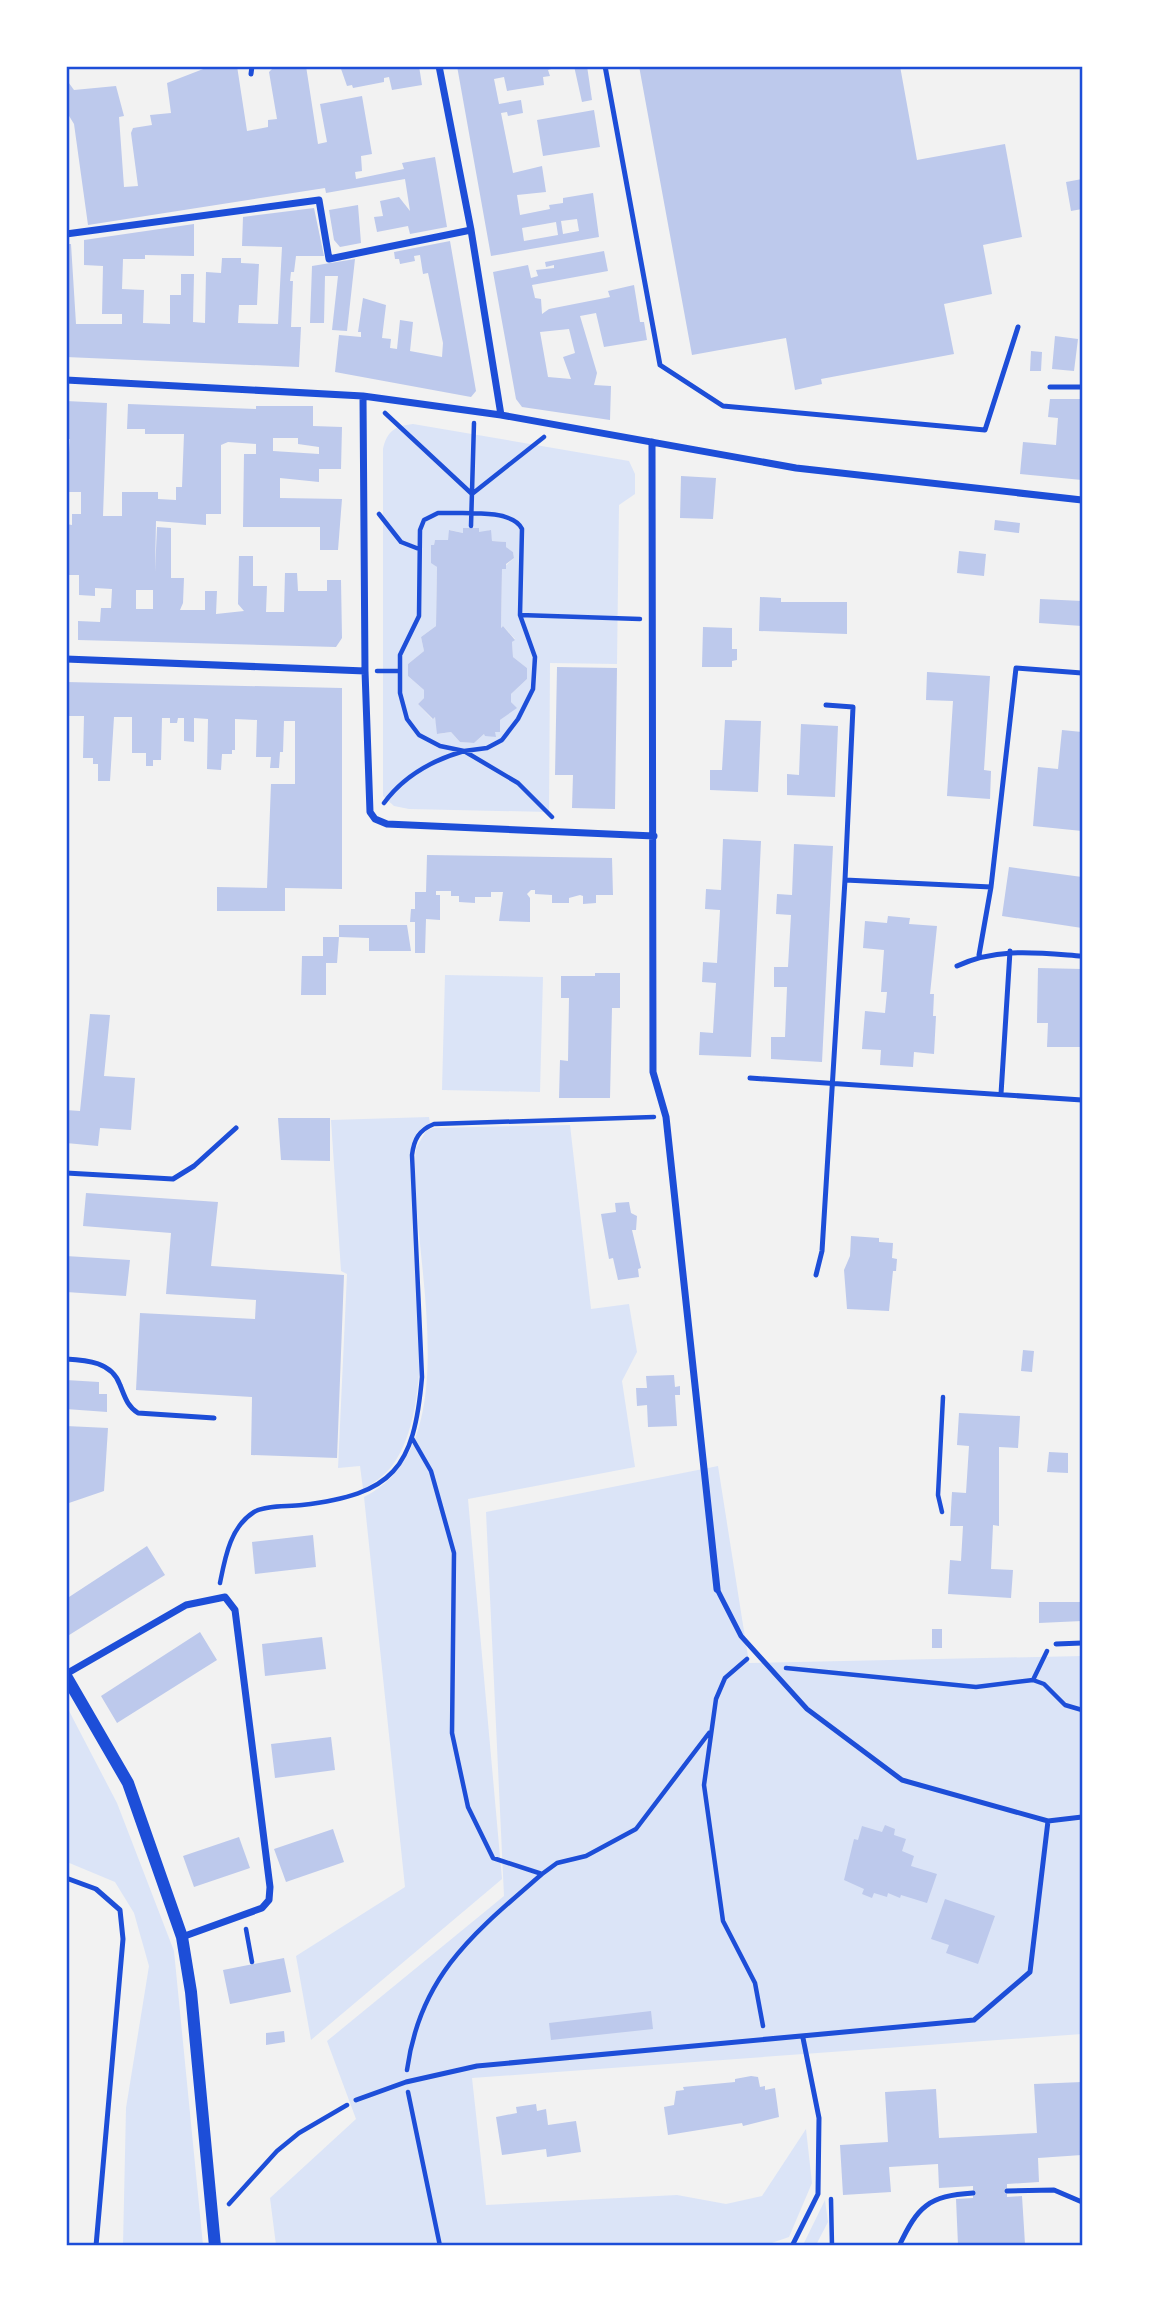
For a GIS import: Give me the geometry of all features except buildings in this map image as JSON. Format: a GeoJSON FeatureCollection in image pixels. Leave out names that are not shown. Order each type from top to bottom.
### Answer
{"type":"FeatureCollection","features":[{"type":"Feature","properties":{"kind":"street"},"geometry":{"type":"LineString","coordinates":[[439,66],[471,230],[501,415]]}},
{"type":"Feature","properties":{"kind":"street"},"geometry":{"type":"LineString","coordinates":[[66,234],[319,200],[329,259],[471,230]]}},
{"type":"Feature","properties":{"kind":"street"},"geometry":{"type":"LineString","coordinates":[[66,380],[366,396],[501,415],[796,468],[1083,500]]}},
{"type":"Feature","properties":{"kind":"street"},"geometry":{"type":"LineString","coordinates":[[366,396],[365,671],[369,801],[375,819],[387,824],[654,836]]}},
{"type":"Feature","properties":{"kind":"street"},"geometry":{"type":"LineString","coordinates":[[652,442],[653,1072],[666,1117],[717,1590]]}},
{"type":"Feature","properties":{"kind":"street"},"geometry":{"type":"LineString","coordinates":[[66,659],[365,671]]}},
{"type":"Feature","properties":{"kind":"street"},"geometry":{"type":"LineString","coordinates":[[182,1937],[262,1908],[269,1900],[270,1887],[235,1611],[231,1602],[217,1597],[186,1605],[66,1675],[128,1783],[182,1937],[191,1992],[215,2245]]}},
{"type":"Feature","properties":{"kind":"lane"},"geometry":{"type":"LineString","coordinates":[[605,66],[660,365],[723,406],[985,430],[1018,327]]}},
{"type":"Feature","properties":{"kind":"lane"},"geometry":{"type":"LineString","coordinates":[[1050,387],[1083,387]]}},
{"type":"Feature","properties":{"kind":"lane"},"geometry":{"type":"LineString","coordinates":[[979,956],[991,887],[1016,668],[1083,673]]}},
{"type":"Feature","properties":{"kind":"lane"},"geometry":{"type":"LineString","coordinates":[[816,1275],[822,1251],[853,707],[826,705]]}},
{"type":"Feature","properties":{"kind":"lane"},"geometry":{"type":"LineString","coordinates":[[845,880],[991,887]]}},
{"type":"Feature","properties":{"kind":"lane"},"geometry":{"type":"LineString","coordinates":[[1001,1094],[1010,951]]}},
{"type":"Feature","properties":{"kind":"lane"},"geometry":{"type":"LineString","coordinates":[[957,966],[979,956],[1010,951],[1083,956]]}},
{"type":"Feature","properties":{"kind":"lane"},"geometry":{"type":"LineString","coordinates":[[750,1077],[1083,1100]]}},
{"type":"Feature","properties":{"kind":"lane"},"geometry":{"type":"LineString","coordinates":[[66,1173],[173,1179],[194,1166],[236,1128]]}},
{"type":"Feature","properties":{"kind":"lane"},"geometry":{"type":"LineString","coordinates":[[66,1359],[100,1363],[119,1380],[124,1398],[138,1413],[214,1418]]}},
{"type":"Feature","properties":{"kind":"lane"},"geometry":{"type":"LineString","coordinates":[[717,1590],[741,1636],[807,1709],[902,1780],[1048,1821],[1083,1817]]}},
{"type":"Feature","properties":{"kind":"lane"},"geometry":{"type":"LineString","coordinates":[[1056,1644],[1083,1643]]}},
{"type":"Feature","properties":{"kind":"lane"},"geometry":{"type":"LineString","coordinates":[[356,2100],[406,2082],[477,2066],[803,2038],[974,2020],[1030,1972],[1048,1821]]}},
{"type":"Feature","properties":{"kind":"lane"},"geometry":{"type":"LineString","coordinates":[[66,1878],[96,1889],[120,1910],[123,1939],[96,2245]]}},
{"type":"Feature","properties":{"kind":"lane"},"geometry":{"type":"LineString","coordinates":[[792,2245],[818,2194],[819,2118],[803,2038]]}},
{"type":"Feature","properties":{"kind":"lane"},"geometry":{"type":"LineString","coordinates":[[1007,2191],[1054,2190],[1083,2202]]}},
{"type":"Feature","properties":{"kind":"lane"},"geometry":{"type":"LineString","coordinates":[[899,2245],[912,2218],[928,2203],[949,2194],[973,2193]]}},
{"type":"Feature","properties":{"kind":"path"},"geometry":{"type":"LineString","coordinates":[[366,396],[472,494]]}},
{"type":"Feature","properties":{"kind":"path"},"geometry":{"type":"LineString","coordinates":[[471,526],[475,411]]}},
{"type":"Feature","properties":{"kind":"path"},"geometry":{"type":"LineString","coordinates":[[472,494],[559,425]]}},
{"type":"Feature","properties":{"kind":"path"},"geometry":{"type":"LineString","coordinates":[[364,490],[395,537],[419,549]]}},
{"type":"Feature","properties":{"kind":"path"},"geometry":{"type":"LineString","coordinates":[[375,819],[385,801],[410,778],[441,759],[464,751],[487,748],[502,740],[530,698],[535,679],[535,657],[520,615],[523,535],[520,522],[504,515],[430,516],[422,525],[419,549],[419,616],[400,654],[400,693],[407,719],[419,735],[440,746],[464,751],[518,783],[556,821],[562,832]]}},
{"type":"Feature","properties":{"kind":"path"},"geometry":{"type":"LineString","coordinates":[[520,615],[651,619]]}},
{"type":"Feature","properties":{"kind":"path"},"geometry":{"type":"LineString","coordinates":[[217,1597],[226,1554],[235,1531],[255,1512],[362,1494],[388,1478],[400,1463],[411,1438],[422,1377],[412,1155],[418,1135],[434,1124],[666,1117]]}},
{"type":"Feature","properties":{"kind":"path"},"geometry":{"type":"LineString","coordinates":[[942,1512],[938,1495],[943,1397]]}},
{"type":"Feature","properties":{"kind":"path"},"geometry":{"type":"LineString","coordinates":[[411,1438],[422,1451],[431,1471],[454,1553],[452,1733],[468,1807],[493,1858],[542,1874]]}},
{"type":"Feature","properties":{"kind":"path"},"geometry":{"type":"LineString","coordinates":[[1033,1680],[1050,1646],[1056,1644]]}},
{"type":"Feature","properties":{"kind":"path"},"geometry":{"type":"LineString","coordinates":[[755,1654],[735,1666],[725,1678],[716,1699],[709,1733],[704,1785],[723,1921],[755,1983],[766,2041]]}},
{"type":"Feature","properties":{"kind":"path"},"geometry":{"type":"LineString","coordinates":[[774,1672],[801,1668],[976,1687],[1033,1680],[1044,1684],[1065,1705],[1083,1710]]}},
{"type":"Feature","properties":{"kind":"path"},"geometry":{"type":"LineString","coordinates":[[440,2245],[406,2082],[414,2033],[426,1999],[443,1969],[542,1874],[557,1863],[586,1856],[636,1829],[709,1733]]}},
{"type":"Feature","properties":{"kind":"path"},"geometry":{"type":"LineString","coordinates":[[244,1914],[252,1962]]}},
{"type":"Feature","properties":{"kind":"path"},"geometry":{"type":"LineString","coordinates":[[213,2224],[277,2151],[299,2133],[356,2100]]}},
{"type":"Feature","properties":{"kind":"path"},"geometry":{"type":"LineString","coordinates":[[818,2194],[831,2197],[832,2245]]}},
{"type":"Feature","properties":{"kind":"shaded area"},"geometry":{"type":"Polygon","coordinates":[[[407,425],[629,461],[635,474],[635,494],[619,505],[617,664],[550,663],[549,812],[409,809],[394,806],[383,796],[383,449],[390,434],[407,425]],[[463,528],[463,533],[450,530],[448,540],[435,540],[434,545],[431,545],[431,562],[437,567],[436,626],[421,637],[424,651],[408,664],[408,676],[424,690],[424,698],[418,704],[432,719],[435,717],[438,734],[451,732],[460,742],[474,743],[484,734],[495,737],[495,732],[500,731],[500,720],[516,708],[511,702],[511,694],[527,679],[527,668],[513,657],[512,642],[515,639],[503,626],[501,628],[502,569],[514,558],[513,552],[506,547],[506,542],[492,541],[490,530],[479,534],[463,528]]]}},
{"type":"Feature","properties":{"kind":"shaded area"},"geometry":{"type":"Polygon","coordinates":[[[445,975],[543,977],[540,1092],[442,1090],[445,975]]]}},
{"type":"Feature","properties":{"kind":"shaded area"},"geometry":{"type":"Polygon","coordinates":[[[429,1117],[430,1123],[417,1132],[410,1152],[420,1314],[416,1400],[407,1437],[392,1466],[379,1479],[363,1489],[360,1466],[338,1468],[347,1274],[341,1271],[331,1120],[429,1117]]]}},
{"type":"Feature","properties":{"kind":"shaded area"},"geometry":{"type":"Polygon","coordinates":[[[570,1125],[591,1309],[629,1304],[637,1352],[622,1381],[635,1467],[468,1499],[502,1879],[311,2040],[296,1956],[405,1887],[364,1497],[397,1470],[417,1433],[426,1387],[428,1338],[415,1188],[416,1148],[426,1131],[433,1128],[570,1125]]]}},
{"type":"Feature","properties":{"kind":"shaded area"},"geometry":{"type":"Polygon","coordinates":[[[718,1466],[749,1663],[1082,1656],[1082,2034],[472,2078],[486,2205],[677,2195],[726,2204],[762,2196],[806,2129],[812,2183],[789,2237],[763,2246],[276,2245],[270,2198],[356,2119],[327,2041],[504,1896],[486,1512],[718,1466]]]}},
{"type":"Feature","properties":{"kind":"shaded area"},"geometry":{"type":"Polygon","coordinates":[[[67,1707],[117,1803],[174,1951],[203,2245],[123,2245],[126,2108],[149,1966],[134,1913],[115,1882],[67,1862],[67,1707]]]}},
{"type":"Feature","properties":{"kind":"shaded area"},"geometry":{"type":"Polygon","coordinates":[[[825,2200],[828,2222],[816,2245],[803,2245],[825,2200]]]}}]}
